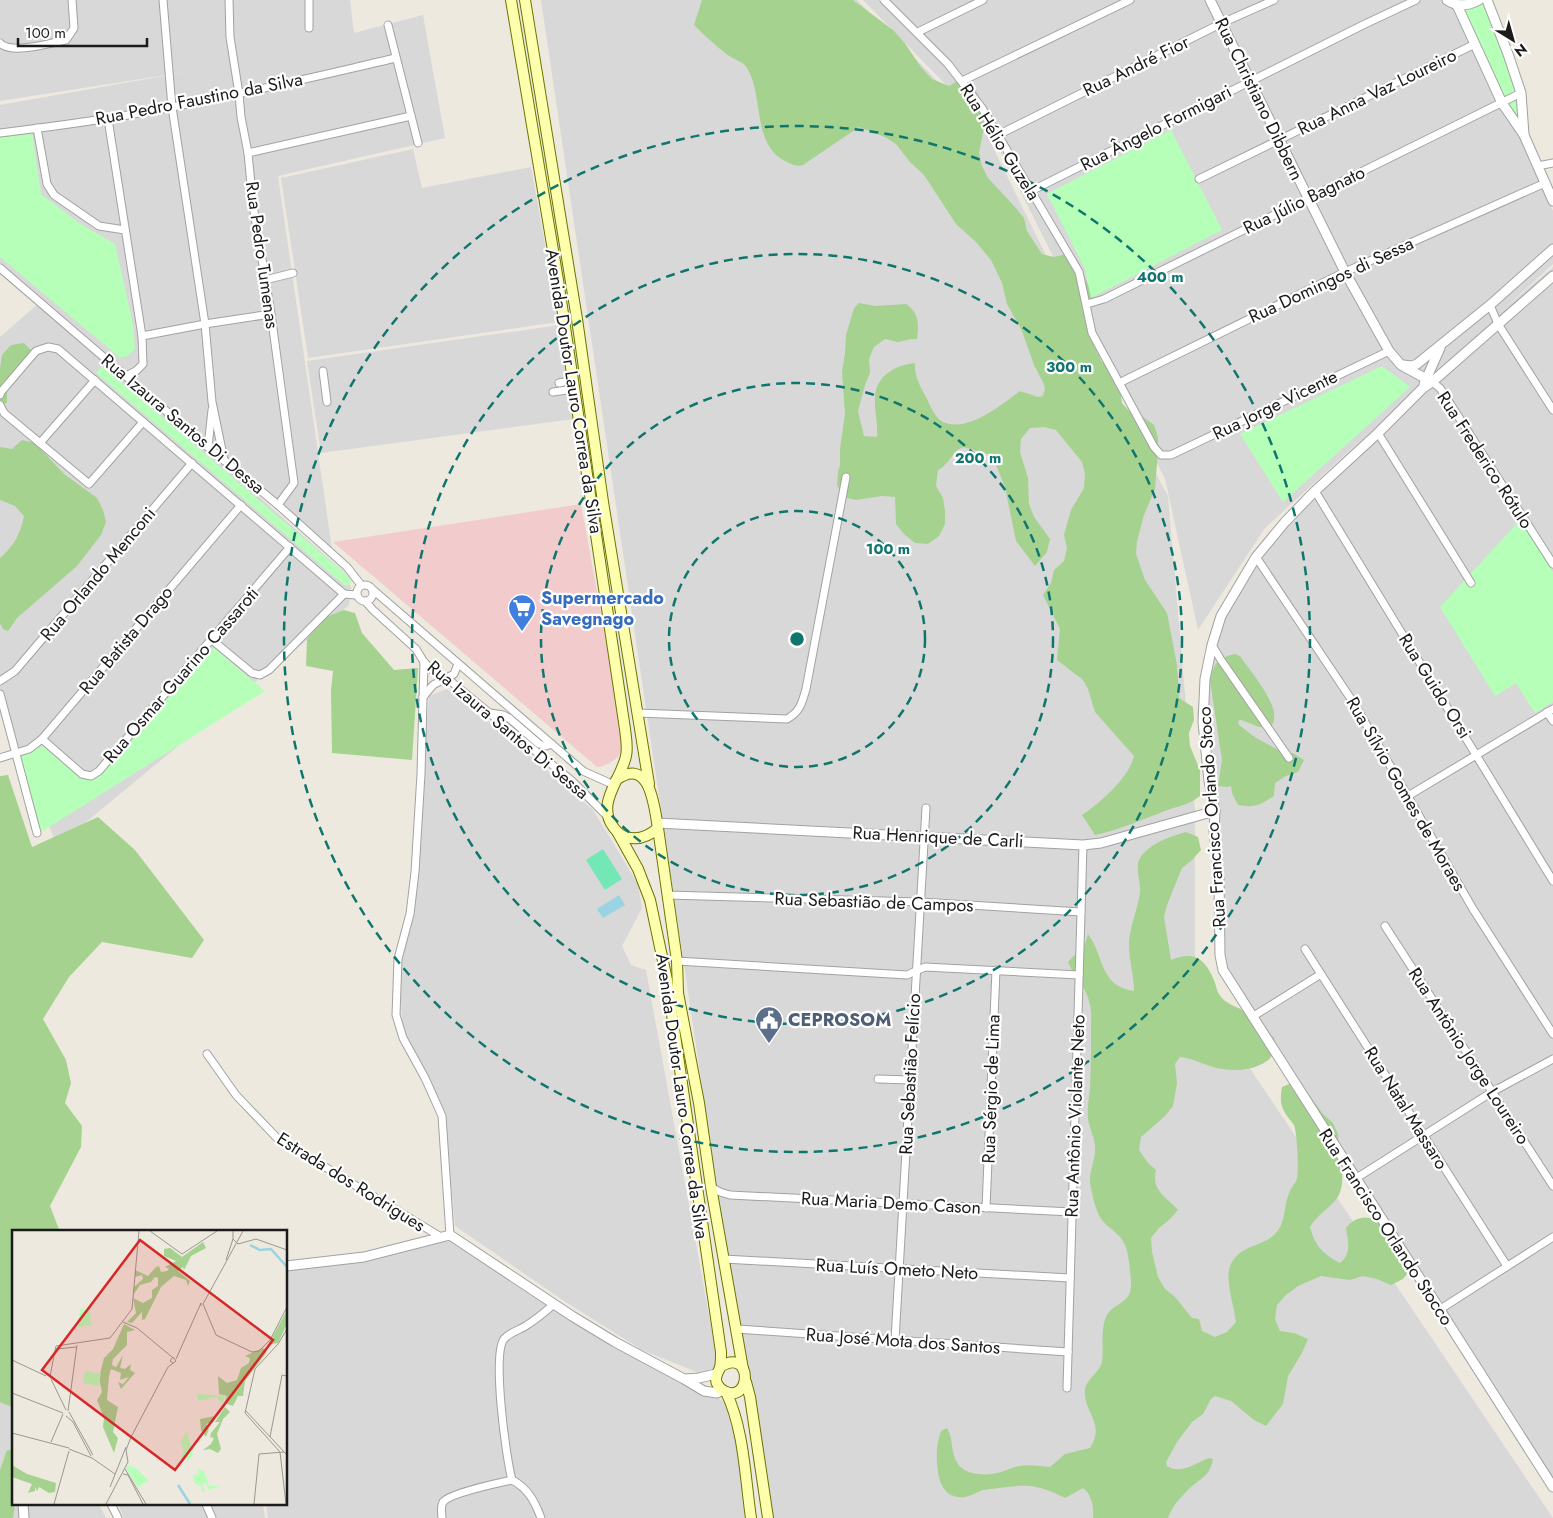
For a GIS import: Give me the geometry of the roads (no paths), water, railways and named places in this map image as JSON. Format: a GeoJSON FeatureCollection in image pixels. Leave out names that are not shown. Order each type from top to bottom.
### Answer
{"type":"FeatureCollection","features":[{"type":"Feature","properties":{"kind":"main road","name":"Avenida Doutor Lauro Correa da Silva"},"geometry":{"type":"LineString","coordinates":[[511,0],[524,71],[626,729],[626,757],[615,783]]}},
{"type":"Feature","properties":{"kind":"main road"},"geometry":{"type":"LineString","coordinates":[[525,0],[576,310],[605,511],[649,785],[658,825],[650,835],[642,838],[625,837],[617,832],[608,817],[608,802],[615,783],[628,773],[636,773],[644,778],[649,785]]}},
{"type":"Feature","properties":{"kind":"main road","name":"Avenida Doutor Lauro Correa da Silva"},"geometry":{"type":"LineString","coordinates":[[658,825],[678,961],[678,993],[699,1103],[711,1187],[743,1368]]}},
{"type":"Feature","properties":{"kind":"main road","name":"Avenida Doutor Lauro Correa da Silva"},"geometry":{"type":"LineString","coordinates":[[617,832],[638,869],[650,900],[667,980],[721,1352],[718,1370]]}},
{"type":"Feature","properties":{"kind":"main road"},"geometry":{"type":"LineString","coordinates":[[751,1518],[733,1407],[716,1381],[718,1370],[732,1362],[743,1368],[746,1375],[768,1518]]}},
{"type":"Feature","properties":{"kind":"main road"},"geometry":{"type":"LineString","coordinates":[[724,1391],[738,1391],[746,1382]]}},
{"type":"Feature","properties":{"kind":"street"},"geometry":{"type":"LineString","coordinates":[[0,43],[3,47],[15,48],[38,46],[66,40],[74,28],[72,0]]}},
{"type":"Feature","properties":{"kind":"street"},"geometry":{"type":"LineString","coordinates":[[164,0],[172,108],[205,324],[212,402],[224,460]]}},
{"type":"Feature","properties":{"kind":"street","name":"Rua Pedro Tumenas"},"geometry":{"type":"LineString","coordinates":[[229,0],[230,37],[294,483],[278,505]]}},
{"type":"Feature","properties":{"kind":"street"},"geometry":{"type":"LineString","coordinates":[[309,0],[309,28]]}},
{"type":"Feature","properties":{"kind":"street","name":"Rua Hélio Guzela"},"geometry":{"type":"LineString","coordinates":[[884,0],[948,64],[982,108],[998,134],[1079,272],[1092,333],[1154,447],[1161,455]]}},
{"type":"Feature","properties":{"kind":"street"},"geometry":{"type":"LineString","coordinates":[[918,32],[983,0]]}},
{"type":"Feature","properties":{"kind":"street"},"geometry":{"type":"LineString","coordinates":[[962,81],[1130,0]]}},
{"type":"Feature","properties":{"kind":"street","name":"Rua Christiano Dibbern"},"geometry":{"type":"LineString","coordinates":[[1210,0],[1345,272],[1389,351],[1401,365]]}},
{"type":"Feature","properties":{"kind":"street","name":"Rua André Fior"},"geometry":{"type":"LineString","coordinates":[[998,134],[1274,0]]}},
{"type":"Feature","properties":{"kind":"street","name":"Rua Ângelo Formigari"},"geometry":{"type":"LineString","coordinates":[[1031,191],[1416,0]]}},
{"type":"Feature","properties":{"kind":"street"},"geometry":{"type":"LineString","coordinates":[[1447,0],[1456,5],[1465,6],[1479,0]]}},
{"type":"Feature","properties":{"kind":"street"},"geometry":{"type":"LineString","coordinates":[[1488,0],[1520,93],[1524,135]]}},
{"type":"Feature","properties":{"kind":"street"},"geometry":{"type":"LineString","coordinates":[[1456,5],[1502,103],[1524,135],[1553,201]]}},
{"type":"Feature","properties":{"kind":"street"},"geometry":{"type":"LineString","coordinates":[[388,25],[418,143]]}},
{"type":"Feature","properties":{"kind":"street","name":"Rua Anna Vaz Loureiro"},"geometry":{"type":"LineString","coordinates":[[1199,179],[1474,44]]}},
{"type":"Feature","properties":{"kind":"street","name":"Rua Pedro Faustino da Silva"},"geometry":{"type":"LineString","coordinates":[[0,133],[108,119],[172,108],[396,58]]}},
{"type":"Feature","properties":{"kind":"street","name":"Rua Júlio Bagnato"},"geometry":{"type":"LineString","coordinates":[[1087,304],[1104,299],[1520,93]]}},
{"type":"Feature","properties":{"kind":"street"},"geometry":{"type":"LineString","coordinates":[[248,153],[411,116]]}},
{"type":"Feature","properties":{"kind":"street"},"geometry":{"type":"LineString","coordinates":[[108,119],[142,336],[143,364],[136,371],[126,376]]}},
{"type":"Feature","properties":{"kind":"street"},"geometry":{"type":"LineString","coordinates":[[38,128],[46,184],[54,195],[99,226],[125,230]]}},
{"type":"Feature","properties":{"kind":"street"},"geometry":{"type":"LineString","coordinates":[[1538,166],[1553,163]]}},
{"type":"Feature","properties":{"kind":"street","name":"Rua Domingos di Sessa"},"geometry":{"type":"LineString","coordinates":[[1119,383],[1345,272],[1545,183]]}},
{"type":"Feature","properties":{"kind":"street"},"geometry":{"type":"LineString","coordinates":[[1401,365],[1412,366],[1417,364],[1490,305],[1553,249]]}},
{"type":"Feature","properties":{"kind":"street","name":"Rua Izaura Santos Di Dessa"},"geometry":{"type":"LineString","coordinates":[[0,268],[278,505],[347,567],[361,585]]}},
{"type":"Feature","properties":{"kind":"street"},"geometry":{"type":"LineString","coordinates":[[265,280],[293,273]]}},
{"type":"Feature","properties":{"kind":"street","name":"Rua Francisco Orlando Stoco"},"geometry":{"type":"LineString","coordinates":[[1222,966],[1214,811],[1202,722],[1205,679],[1212,645],[1221,616],[1256,557],[1285,522],[1315,491],[1378,433],[1427,383],[1553,276]]}},
{"type":"Feature","properties":{"kind":"street"},"geometry":{"type":"LineString","coordinates":[[1490,305],[1498,324],[1553,410]]}},
{"type":"Feature","properties":{"kind":"street"},"geometry":{"type":"LineString","coordinates":[[142,336],[271,314]]}},
{"type":"Feature","properties":{"kind":"street"},"geometry":{"type":"LineString","coordinates":[[1401,365],[1427,383],[1441,345]]}},
{"type":"Feature","properties":{"kind":"street","name":"Rua Izaura Santos Di Dessa"},"geometry":{"type":"LineString","coordinates":[[0,396],[1,392],[36,351],[48,347],[58,349],[344,594]]}},
{"type":"Feature","properties":{"kind":"street","name":"Rua Jorge Vicente"},"geometry":{"type":"LineString","coordinates":[[1161,455],[1171,456],[1389,351]]}},
{"type":"Feature","properties":{"kind":"street"},"geometry":{"type":"LineString","coordinates":[[323,371],[327,402]]}},
{"type":"Feature","properties":{"kind":"street"},"geometry":{"type":"LineString","coordinates":[[40,443],[95,380]]}},
{"type":"Feature","properties":{"kind":"street"},"geometry":{"type":"LineString","coordinates":[[559,383],[573,384]]}},
{"type":"Feature","properties":{"kind":"street","name":"Rua Frederico Rótulo"},"geometry":{"type":"LineString","coordinates":[[1427,383],[1440,388],[1553,564]]}},
{"type":"Feature","properties":{"kind":"street"},"geometry":{"type":"LineString","coordinates":[[553,392],[573,384]]}},
{"type":"Feature","properties":{"kind":"street"},"geometry":{"type":"LineString","coordinates":[[208,447],[212,402]]}},
{"type":"Feature","properties":{"kind":"street"},"geometry":{"type":"LineString","coordinates":[[0,405],[4,413],[89,484],[143,422]]}},
{"type":"Feature","properties":{"kind":"street"},"geometry":{"type":"LineString","coordinates":[[1378,433],[1471,583]]}},
{"type":"Feature","properties":{"kind":"street","name":"Rua Orlando Menconi"},"geometry":{"type":"LineString","coordinates":[[0,681],[15,671],[192,463]]}},
{"type":"Feature","properties":{"kind":"street"},"geometry":{"type":"LineString","coordinates":[[638,713],[787,719],[795,715],[801,708],[806,689],[846,477]]}},
{"type":"Feature","properties":{"kind":"street","name":"Rua Guido Orsi"},"geometry":{"type":"LineString","coordinates":[[1315,491],[1553,881]]}},
{"type":"Feature","properties":{"kind":"street","name":"Rua Batista Drago"},"geometry":{"type":"LineString","coordinates":[[0,758],[29,749],[42,739],[241,505]]}},
{"type":"Feature","properties":{"kind":"street","name":"Rua Osmar Guarino Cassaroti"},"geometry":{"type":"LineString","coordinates":[[42,739],[82,774],[91,776],[99,771],[290,547]]}},
{"type":"Feature","properties":{"kind":"street","name":"Rua Sílvio Gomes de Moraes"},"geometry":{"type":"LineString","coordinates":[[1256,557],[1355,705],[1473,908],[1553,1034]]}},
{"type":"Feature","properties":{"kind":"street"},"geometry":{"type":"LineString","coordinates":[[212,640],[252,673],[260,675],[269,670],[344,594],[356,596],[358,599],[366,602],[372,597],[372,589],[369,586],[361,585],[356,596]]}},
{"type":"Feature","properties":{"kind":"street","name":"Rua Izaura Santos Di Sessa"},"geometry":{"type":"LineString","coordinates":[[372,589],[583,771],[615,783]]}},
{"type":"Feature","properties":{"kind":"street","name":"Rua Izaura Santos Di Sessa"},"geometry":{"type":"LineString","coordinates":[[366,602],[372,610],[416,649],[424,662],[434,672],[448,679],[572,780],[608,817]]}},
{"type":"Feature","properties":{"kind":"street"},"geometry":{"type":"LineString","coordinates":[[1212,645],[1289,758]]}},
{"type":"Feature","properties":{"kind":"street"},"geometry":{"type":"LineString","coordinates":[[424,662],[421,774],[415,872],[410,914],[398,959],[396,1015],[403,1038],[425,1078],[442,1116],[446,1236]]}},
{"type":"Feature","properties":{"kind":"street"},"geometry":{"type":"LineString","coordinates":[[422,697],[433,685],[448,679],[457,671],[458,664]]}},
{"type":"Feature","properties":{"kind":"street"},"geometry":{"type":"LineString","coordinates":[[0,694],[37,833]]}},
{"type":"Feature","properties":{"kind":"street"},"geometry":{"type":"LineString","coordinates":[[1408,796],[1550,710],[1553,721]]}},
{"type":"Feature","properties":{"kind":"street"},"geometry":{"type":"LineString","coordinates":[[490,713],[509,718],[539,744],[546,746],[552,744]]}},
{"type":"Feature","properties":{"kind":"street","name":"Rua Sebastião Felício"},"geometry":{"type":"LineString","coordinates":[[894,1340],[926,808]]}},
{"type":"Feature","properties":{"kind":"street","name":"Rua Henrique de Carli"},"geometry":{"type":"LineString","coordinates":[[658,825],[924,836],[1083,845],[1101,843],[1214,811]]}},
{"type":"Feature","properties":{"kind":"street","name":"Rua Antônio Violante Neto"},"geometry":{"type":"LineString","coordinates":[[1067,1388],[1083,845]]}},
{"type":"Feature","properties":{"kind":"street","name":"Rua Sebastião de Campos"},"geometry":{"type":"LineString","coordinates":[[667,895],[920,902],[1081,912]]}},
{"type":"Feature","properties":{"kind":"street","name":"Rua Antônio Jorge Loureiro"},"geometry":{"type":"LineString","coordinates":[[1385,926],[1553,1186]]}},
{"type":"Feature","properties":{"kind":"street","name":"Rua Natal Massaro"},"geometry":{"type":"LineString","coordinates":[[1305,949],[1507,1266]]}},
{"type":"Feature","properties":{"kind":"street"},"geometry":{"type":"LineString","coordinates":[[678,961],[907,975],[925,966],[1079,975]]}},
{"type":"Feature","properties":{"kind":"street","name":"Rua Francisco Orlando Stocco"},"geometry":{"type":"LineString","coordinates":[[1222,966],[1222,970],[1439,1310],[1552,1483]]}},
{"type":"Feature","properties":{"kind":"street","name":"Rua Sérgio de Lima"},"geometry":{"type":"LineString","coordinates":[[986,1208],[996,970]]}},
{"type":"Feature","properties":{"kind":"street"},"geometry":{"type":"LineString","coordinates":[[1252,1017],[1321,974]]}},
{"type":"Feature","properties":{"kind":"street","name":"Estrada dos Rodrigues"},"geometry":{"type":"LineString","coordinates":[[207,1054],[236,1095],[276,1138],[446,1236]]}},
{"type":"Feature","properties":{"kind":"street"},"geometry":{"type":"LineString","coordinates":[[1356,1179],[1492,1092],[1553,1059]]}},
{"type":"Feature","properties":{"kind":"street"},"geometry":{"type":"LineString","coordinates":[[878,1078],[910,1080]]}},
{"type":"Feature","properties":{"kind":"street","name":"Rua Maria Demo Cason"},"geometry":{"type":"LineString","coordinates":[[711,1187],[730,1195],[1072,1212]]}},
{"type":"Feature","properties":{"kind":"street"},"geometry":{"type":"LineString","coordinates":[[288,1266],[364,1257],[446,1236],[615,1342],[704,1391],[717,1393],[724,1391]]}},
{"type":"Feature","properties":{"kind":"street"},"geometry":{"type":"LineString","coordinates":[[1439,1310],[1553,1237]]}},
{"type":"Feature","properties":{"kind":"street","name":"Rua Luís Ometo Neto"},"geometry":{"type":"LineString","coordinates":[[724,1260],[1070,1278]]}},
{"type":"Feature","properties":{"kind":"street"},"geometry":{"type":"LineString","coordinates":[[541,1518],[526,1489],[512,1480],[506,1450],[502,1404],[501,1345],[510,1334],[526,1326],[554,1304]]}},
{"type":"Feature","properties":{"kind":"street","name":"Rua José Mota dos Santos"},"geometry":{"type":"LineString","coordinates":[[737,1329],[1068,1352]]}},
{"type":"Feature","properties":{"kind":"street"},"geometry":{"type":"LineString","coordinates":[[684,1379],[699,1378],[718,1370]]}},
{"type":"Feature","properties":{"kind":"street"},"geometry":{"type":"LineString","coordinates":[[442,1518],[442,1503],[448,1498],[512,1480]]}},
{"type":"Feature","properties":{"kind":"street"},"geometry":{"type":"LineString","coordinates":[[112,1506],[118,1518]]}},
{"type":"Feature","properties":{"kind":"street"},"geometry":{"type":"LineString","coordinates":[[207,1506],[212,1518]]}},
{"type":"Feature","properties":{"kind":"water"},"geometry":{"type":"Polygon","coordinates":[[[619,895],[625,905],[603,918],[597,909],[619,895]]]}},
{"type":"Feature","properties":{"kind":"place","name":"Supermercado Savegnago"},"geometry":{"type":"Point","coordinates":[522,632]}},
{"type":"Feature","properties":{"kind":"place","name":"CEPROSOM"},"geometry":{"type":"Point","coordinates":[769,1044]}}]}
